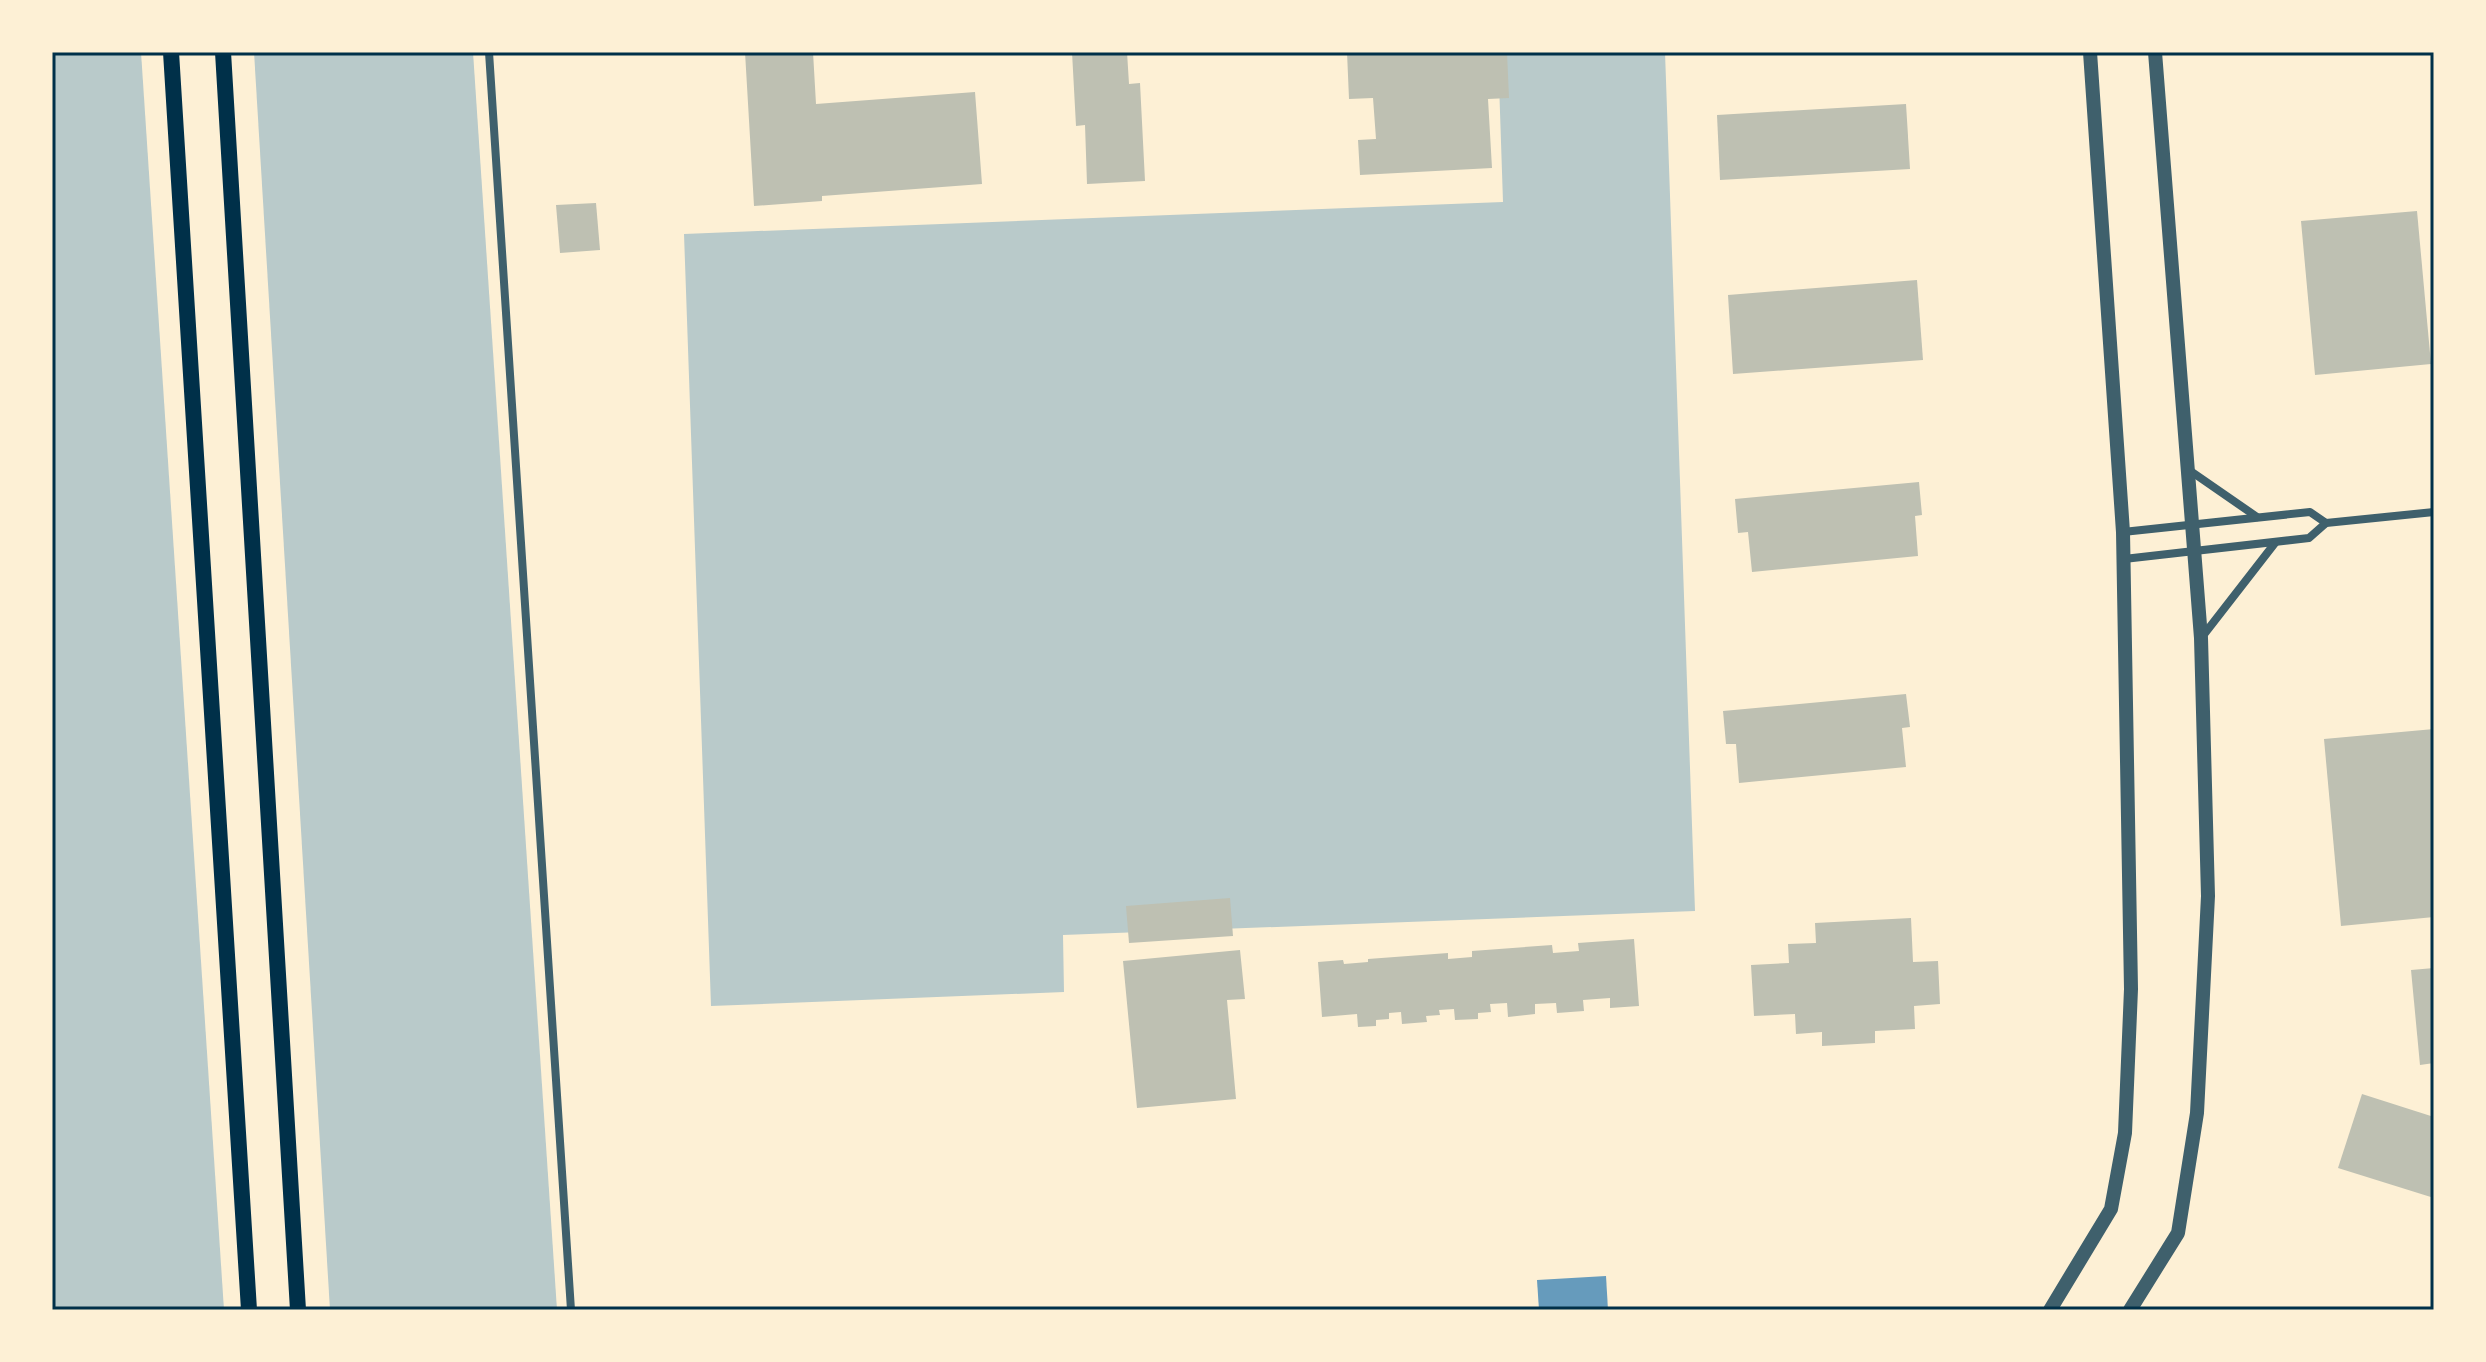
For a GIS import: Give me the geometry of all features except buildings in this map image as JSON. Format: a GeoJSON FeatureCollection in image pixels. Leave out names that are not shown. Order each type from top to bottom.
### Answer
{"type":"FeatureCollection","features":[{"type":"Feature","properties":{"kind":"main road"},"geometry":{"type":"LineString","coordinates":[[171,52],[249,1310]]}},
{"type":"Feature","properties":{"kind":"main road"},"geometry":{"type":"LineString","coordinates":[[223,52],[298,1310]]}},
{"type":"Feature","properties":{"kind":"street"},"geometry":{"type":"LineString","coordinates":[[489,52],[571,1310]]}},
{"type":"Feature","properties":{"kind":"street"},"geometry":{"type":"LineString","coordinates":[[2050,1310],[2111,1209],[2125,1133],[2131,989],[2123,532],[2090,52]]}},
{"type":"Feature","properties":{"kind":"street"},"geometry":{"type":"LineString","coordinates":[[2130,1310],[2178,1233],[2197,1113],[2208,896],[2201,638],[2155,52]]}},
{"type":"Feature","properties":{"kind":"street"},"geometry":{"type":"LineString","coordinates":[[2189,470],[2258,517]]}},
{"type":"Feature","properties":{"kind":"street"},"geometry":{"type":"LineString","coordinates":[[2123,532],[2310,512],[2326,523]]}},
{"type":"Feature","properties":{"kind":"street"},"geometry":{"type":"LineString","coordinates":[[2124,559],[2309,538],[2326,523],[2434,512]]}},
{"type":"Feature","properties":{"kind":"street"},"geometry":{"type":"LineString","coordinates":[[2201,638],[2275,542]]}},
{"type":"Feature","properties":{"kind":"shaded area"},"geometry":{"type":"Polygon","coordinates":[[[52,52],[141,52],[224,1310],[52,1310],[52,52]]]}},
{"type":"Feature","properties":{"kind":"shaded area"},"geometry":{"type":"Polygon","coordinates":[[[254,52],[473,52],[557,1310],[330,1310],[254,52]]]}},
{"type":"Feature","properties":{"kind":"shaded area"},"geometry":{"type":"Polygon","coordinates":[[[1498,52],[1665,52],[1695,911],[1063,935],[1064,992],[711,1006],[684,234],[1503,202],[1498,52]]]}},
{"type":"Feature","properties":{"kind":"water"},"geometry":{"type":"Polygon","coordinates":[[[1606,1276],[1608,1310],[1539,1310],[1537,1280],[1606,1276]]]}}]}
